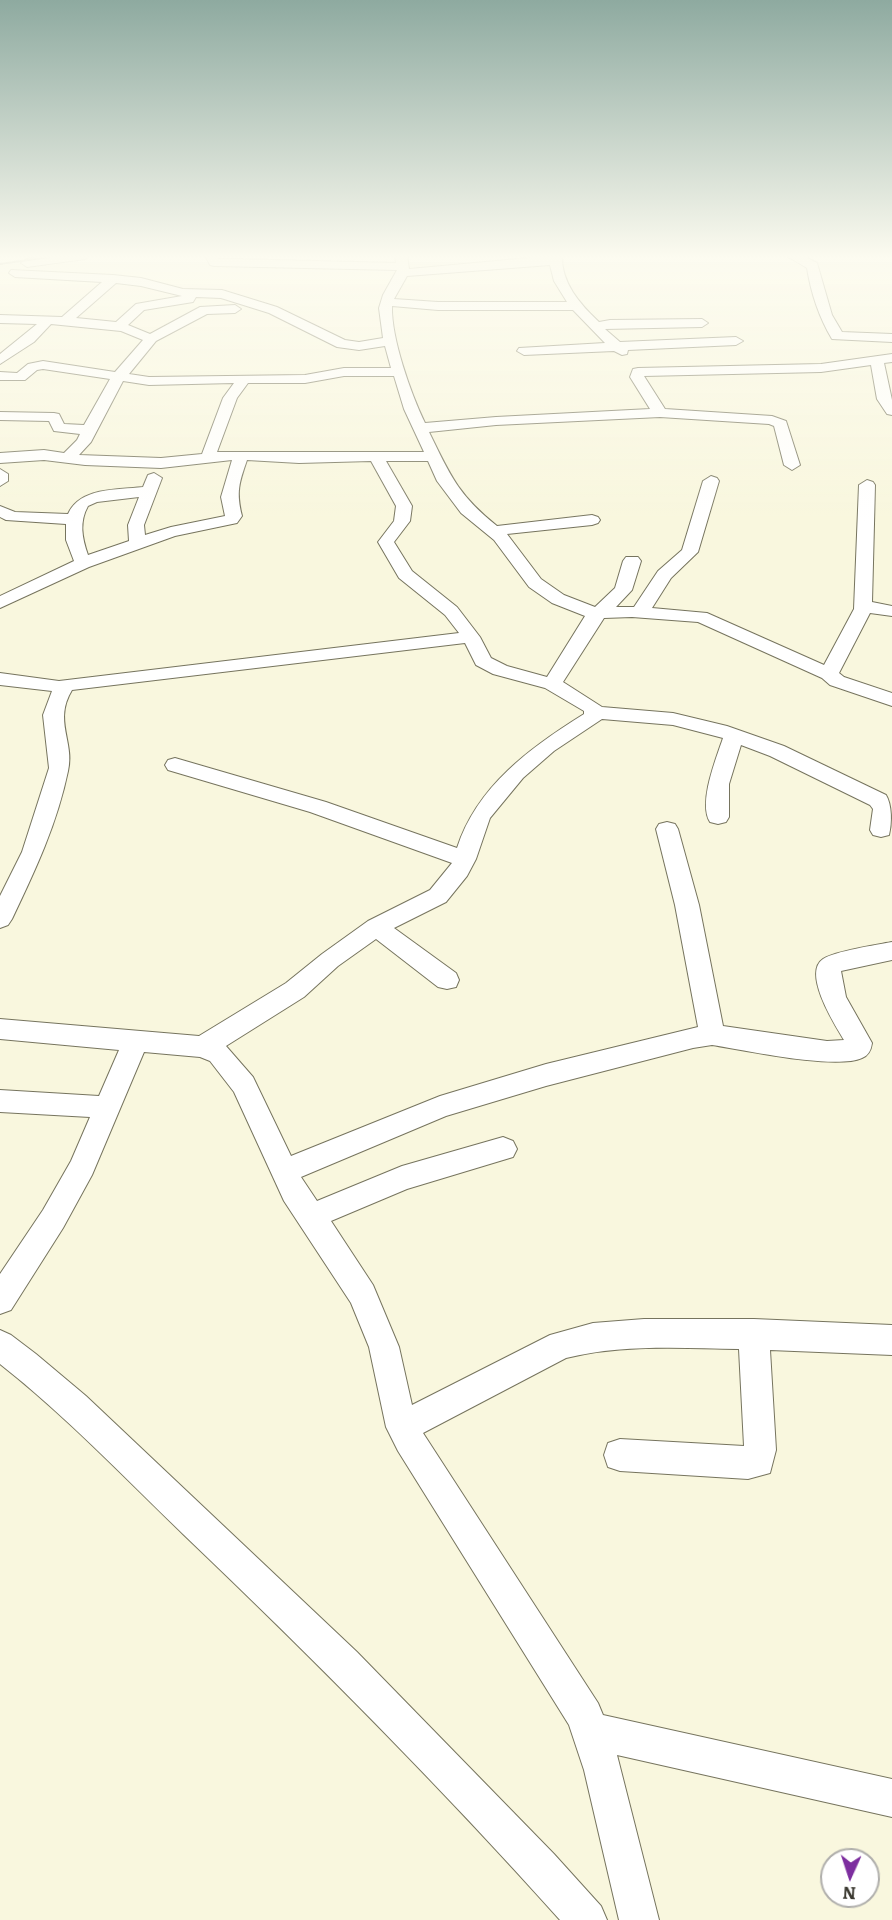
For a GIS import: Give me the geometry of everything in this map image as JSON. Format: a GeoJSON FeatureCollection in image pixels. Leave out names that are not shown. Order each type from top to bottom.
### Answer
{"type":"FeatureCollection","features":[{"type":"Feature","properties":{"kind":"street"},"geometry":{"type":"LineString","coordinates":[[0,360],[21,345]]}},
{"type":"Feature","properties":{"kind":"street"},"geometry":{"type":"LineString","coordinates":[[67,458],[80,447],[119,376],[148,345]]}},
{"type":"Feature","properties":{"kind":"street"},"geometry":{"type":"LineString","coordinates":[[347,345],[368,345]]}},
{"type":"Feature","properties":{"kind":"street"},"geometry":{"type":"LineString","coordinates":[[391,345],[405,394],[431,456],[445,481],[467,510],[494,531],[529,576],[543,590],[570,604],[601,613],[640,612],[701,617],[830,674],[837,681],[892,700]]}},
{"type":"Feature","properties":{"kind":"street"},"geometry":{"type":"LineString","coordinates":[[615,345],[638,372],[637,377],[660,413]]}},
{"type":"Feature","properties":{"kind":"street"},"geometry":{"type":"LineString","coordinates":[[524,351],[631,345]]}},
{"type":"Feature","properties":{"kind":"street"},"geometry":{"type":"LineString","coordinates":[[638,372],[821,368],[877,362],[892,358]]}},
{"type":"Feature","properties":{"kind":"street"},"geometry":{"type":"LineString","coordinates":[[877,362],[889,403]]}},
{"type":"Feature","properties":{"kind":"street"},"geometry":{"type":"LineString","coordinates":[[0,376],[20,377],[33,367],[43,365],[149,381],[304,379],[344,372],[400,372]]}},
{"type":"Feature","properties":{"kind":"street"},"geometry":{"type":"LineString","coordinates":[[20,377],[20,382],[4,405],[54,417],[59,428],[90,430]]}},
{"type":"Feature","properties":{"kind":"street"},"geometry":{"type":"LineString","coordinates":[[208,457],[231,398],[244,379]]}},
{"type":"Feature","properties":{"kind":"street"},"geometry":{"type":"LineString","coordinates":[[420,428],[496,421],[660,413],[706,414],[778,422],[792,465]]}},
{"type":"Feature","properties":{"kind":"street"},"geometry":{"type":"LineString","coordinates":[[0,458],[37,454],[156,463],[241,455],[299,458],[431,456]]}},
{"type":"Feature","properties":{"kind":"street"},"geometry":{"type":"LineString","coordinates":[[0,603],[83,563],[138,543],[171,532],[233,519],[229,497],[241,455]]}},
{"type":"Feature","properties":{"kind":"street"},"geometry":{"type":"LineString","coordinates":[[203,1047],[295,990],[330,960],[376,927],[438,896],[456,876],[465,859],[470,838],[481,815],[516,773],[547,746],[592,718],[594,712],[593,708],[552,684],[500,670],[487,664],[483,661],[471,637],[447,605],[405,574],[386,544],[387,539],[402,521],[404,506],[377,458]]}},
{"type":"Feature","properties":{"kind":"street"},"geometry":{"type":"LineString","coordinates":[[138,543],[136,525],[150,491],[156,463]]}},
{"type":"Feature","properties":{"kind":"street"},"geometry":{"type":"LineString","coordinates":[[0,474],[0,481]]}},
{"type":"Feature","properties":{"kind":"street"},"geometry":{"type":"LineString","coordinates":[[640,612],[664,575],[690,552],[711,481]]}},
{"type":"Feature","properties":{"kind":"street"},"geometry":{"type":"LineString","coordinates":[[830,674],[863,606],[867,485]]}},
{"type":"Feature","properties":{"kind":"street"},"geometry":{"type":"LineString","coordinates":[[83,563],[73,539],[75,519],[80,505],[86,500],[150,491]]}},
{"type":"Feature","properties":{"kind":"street"},"geometry":{"type":"LineString","coordinates":[[4,516],[75,519]]}},
{"type":"Feature","properties":{"kind":"street"},"geometry":{"type":"LineString","coordinates":[[494,531],[592,520]]}},
{"type":"Feature","properties":{"kind":"street"},"geometry":{"type":"LineString","coordinates":[[552,684],[592,620],[623,590],[632,561]]}},
{"type":"Feature","properties":{"kind":"street"},"geometry":{"type":"LineString","coordinates":[[863,606],[892,611]]}},
{"type":"Feature","properties":{"kind":"street"},"geometry":{"type":"LineString","coordinates":[[0,679],[63,687],[71,683],[94,683],[471,637]]}},
{"type":"Feature","properties":{"kind":"street"},"geometry":{"type":"LineString","coordinates":[[0,919],[33,852],[59,768],[53,715],[63,687]]}},
{"type":"Feature","properties":{"kind":"street"},"geometry":{"type":"LineString","coordinates":[[594,712],[694,722],[777,751],[878,800],[884,808],[881,830]]}},
{"type":"Feature","properties":{"kind":"street"},"geometry":{"type":"LineString","coordinates":[[718,817],[719,784],[734,735]]}},
{"type":"Feature","properties":{"kind":"street"},"geometry":{"type":"LineString","coordinates":[[175,765],[318,807],[465,859]]}},
{"type":"Feature","properties":{"kind":"street"},"geometry":{"type":"LineString","coordinates":[[668,829],[687,904],[712,1035]]}},
{"type":"Feature","properties":{"kind":"street"},"geometry":{"type":"LineString","coordinates":[[376,927],[447,980]]}},
{"type":"Feature","properties":{"kind":"street"},"geometry":{"type":"LineString","coordinates":[[284,1171],[440,1107],[655,1046],[712,1035],[828,1051],[855,1050],[859,1047],[859,1043],[836,1000],[829,976],[830,967],[833,964],[892,951]]}},
{"type":"Feature","properties":{"kind":"street"},"geometry":{"type":"LineString","coordinates":[[0,1029],[203,1047],[219,1054],[244,1085],[284,1171],[310,1217],[331,1245],[370,1311],[384,1347],[402,1427],[578,1702],[592,1731],[639,1920]]}},
{"type":"Feature","properties":{"kind":"street"},"geometry":{"type":"LineString","coordinates":[[0,1300],[53,1219],[82,1167],[136,1041]]}},
{"type":"Feature","properties":{"kind":"street"},"geometry":{"type":"LineString","coordinates":[[0,1101],[106,1107]]}},
{"type":"Feature","properties":{"kind":"street"},"geometry":{"type":"LineString","coordinates":[[310,1217],[402,1178],[503,1149]]}},
{"type":"Feature","properties":{"kind":"street"},"geometry":{"type":"LineString","coordinates":[[402,1427],[561,1345],[577,1340],[668,1334],[754,1334],[892,1340]]}},
{"type":"Feature","properties":{"kind":"street"},"geometry":{"type":"LineString","coordinates":[[620,1455],[748,1463],[758,1461],[760,1450],[754,1334]]}},
{"type":"Feature","properties":{"kind":"street"},"geometry":{"type":"LineString","coordinates":[[0,1345],[49,1384],[298,1618],[491,1815],[587,1920]]}},
{"type":"Feature","properties":{"kind":"street"},"geometry":{"type":"LineString","coordinates":[[592,1731],[892,1797]]}}]}
